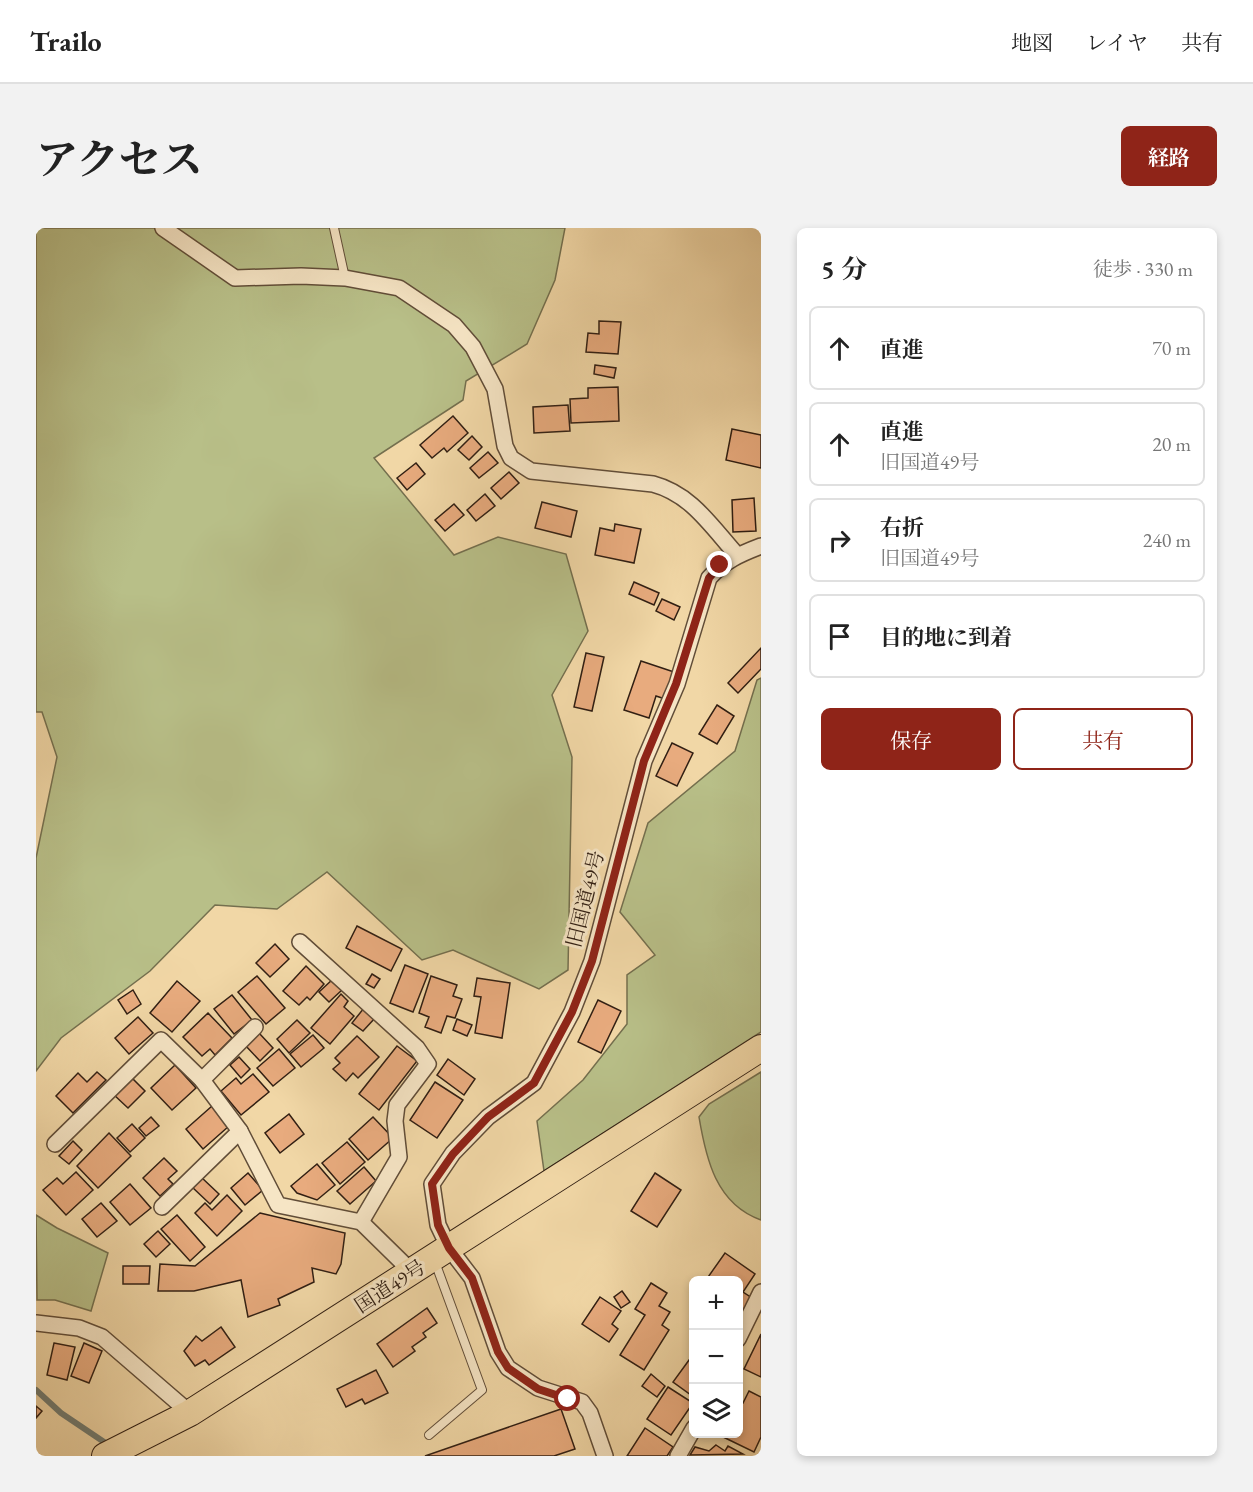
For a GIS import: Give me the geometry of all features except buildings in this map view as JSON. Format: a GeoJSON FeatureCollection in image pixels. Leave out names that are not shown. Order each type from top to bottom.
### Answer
{"type":"FeatureCollection","features":[{"type":"Feature","properties":{"kind":"highway","name":"国道49号"},"geometry":{"type":"LineString","coordinates":[[105,1456],[183,1417],[761,1048]]}},
{"type":"Feature","properties":{"kind":"street"},"geometry":{"type":"LineString","coordinates":[[163,228],[235,278],[301,276],[345,278],[399,288],[454,325],[473,347],[492,379],[505,446],[512,458],[521,466],[531,471],[653,484],[672,489],[686,498],[737,555]]}},
{"type":"Feature","properties":{"kind":"street","name":"旧国道49号"},"geometry":{"type":"LineString","coordinates":[[605,1456],[590,1413],[582,1402],[538,1389],[508,1368],[498,1352],[472,1278],[441,1253],[432,1184],[453,1154],[488,1117],[534,1083],[572,1012],[592,961],[644,761],[676,684],[709,578],[720,565],[737,555],[761,546]]}},
{"type":"Feature","properties":{"kind":"street"},"geometry":{"type":"LineString","coordinates":[[300,942],[417,1048],[428,1064],[397,1105],[394,1121],[399,1157],[361,1221]]}},
{"type":"Feature","properties":{"kind":"street"},"geometry":{"type":"LineString","coordinates":[[202,1080],[255,1027]]}},
{"type":"Feature","properties":{"kind":"street"},"geometry":{"type":"LineString","coordinates":[[55,1144],[161,1040],[202,1080],[240,1131],[278,1205],[361,1221],[412,1272]]}},
{"type":"Feature","properties":{"kind":"street"},"geometry":{"type":"LineString","coordinates":[[162,1207],[240,1131]]}},
{"type":"Feature","properties":{"kind":"street"},"geometry":{"type":"LineString","coordinates":[[742,1330],[761,1292]]}},
{"type":"Feature","properties":{"kind":"street"},"geometry":{"type":"LineString","coordinates":[[36,1323],[79,1328],[102,1338],[183,1417]]}},
{"type":"Feature","properties":{"kind":"street"},"geometry":{"type":"LineString","coordinates":[[678,1456],[689,1435]]}},
{"type":"Feature","properties":{"kind":"lane"},"geometry":{"type":"LineString","coordinates":[[334,228],[345,278]]}},
{"type":"Feature","properties":{"kind":"lane"},"geometry":{"type":"LineString","coordinates":[[429,1435],[482,1390],[441,1253]]}},
{"type":"Feature","properties":{"kind":"green space"},"geometry":{"type":"Polygon","coordinates":[[[36,228],[565,228],[555,280],[527,344],[466,381],[463,400],[374,458],[454,555],[498,537],[566,554],[588,631],[552,695],[572,757],[568,970],[539,989],[453,950],[422,960],[327,872],[277,909],[215,905],[150,971],[61,1038],[36,1071],[36,858],[57,757],[42,712],[36,712],[36,228]]]}},
{"type":"Feature","properties":{"kind":"green space"},"geometry":{"type":"Polygon","coordinates":[[[761,678],[761,1032],[544,1171],[537,1121],[583,1080],[627,1024],[627,975],[655,955],[620,912],[648,823],[735,751],[757,680],[761,678]]]}},
{"type":"Feature","properties":{"kind":"green space"},"geometry":{"type":"Polygon","coordinates":[[[761,1072],[761,1220],[746,1213],[723,1191],[705,1149],[699,1117],[709,1104],[761,1072]]]}},
{"type":"Feature","properties":{"kind":"green space"},"geometry":{"type":"Polygon","coordinates":[[[36,1215],[108,1253],[91,1311],[55,1300],[37,1300],[36,1215]]]}},
{"type":"Feature","properties":{"kind":"waterway"},"geometry":{"type":"LineString","coordinates":[[36,1390],[61,1413],[110,1446]]}},
{"type":"Feature","properties":{"kind":"route"},"geometry":{"type":"LineString","coordinates":[[568,1399],[538,1389],[508,1368],[498,1352],[472,1278],[449,1248],[438,1225],[432,1184],[453,1154],[488,1117],[534,1083],[572,1012],[592,961],[644,761],[676,684],[709,578],[720,565]]}}]}
